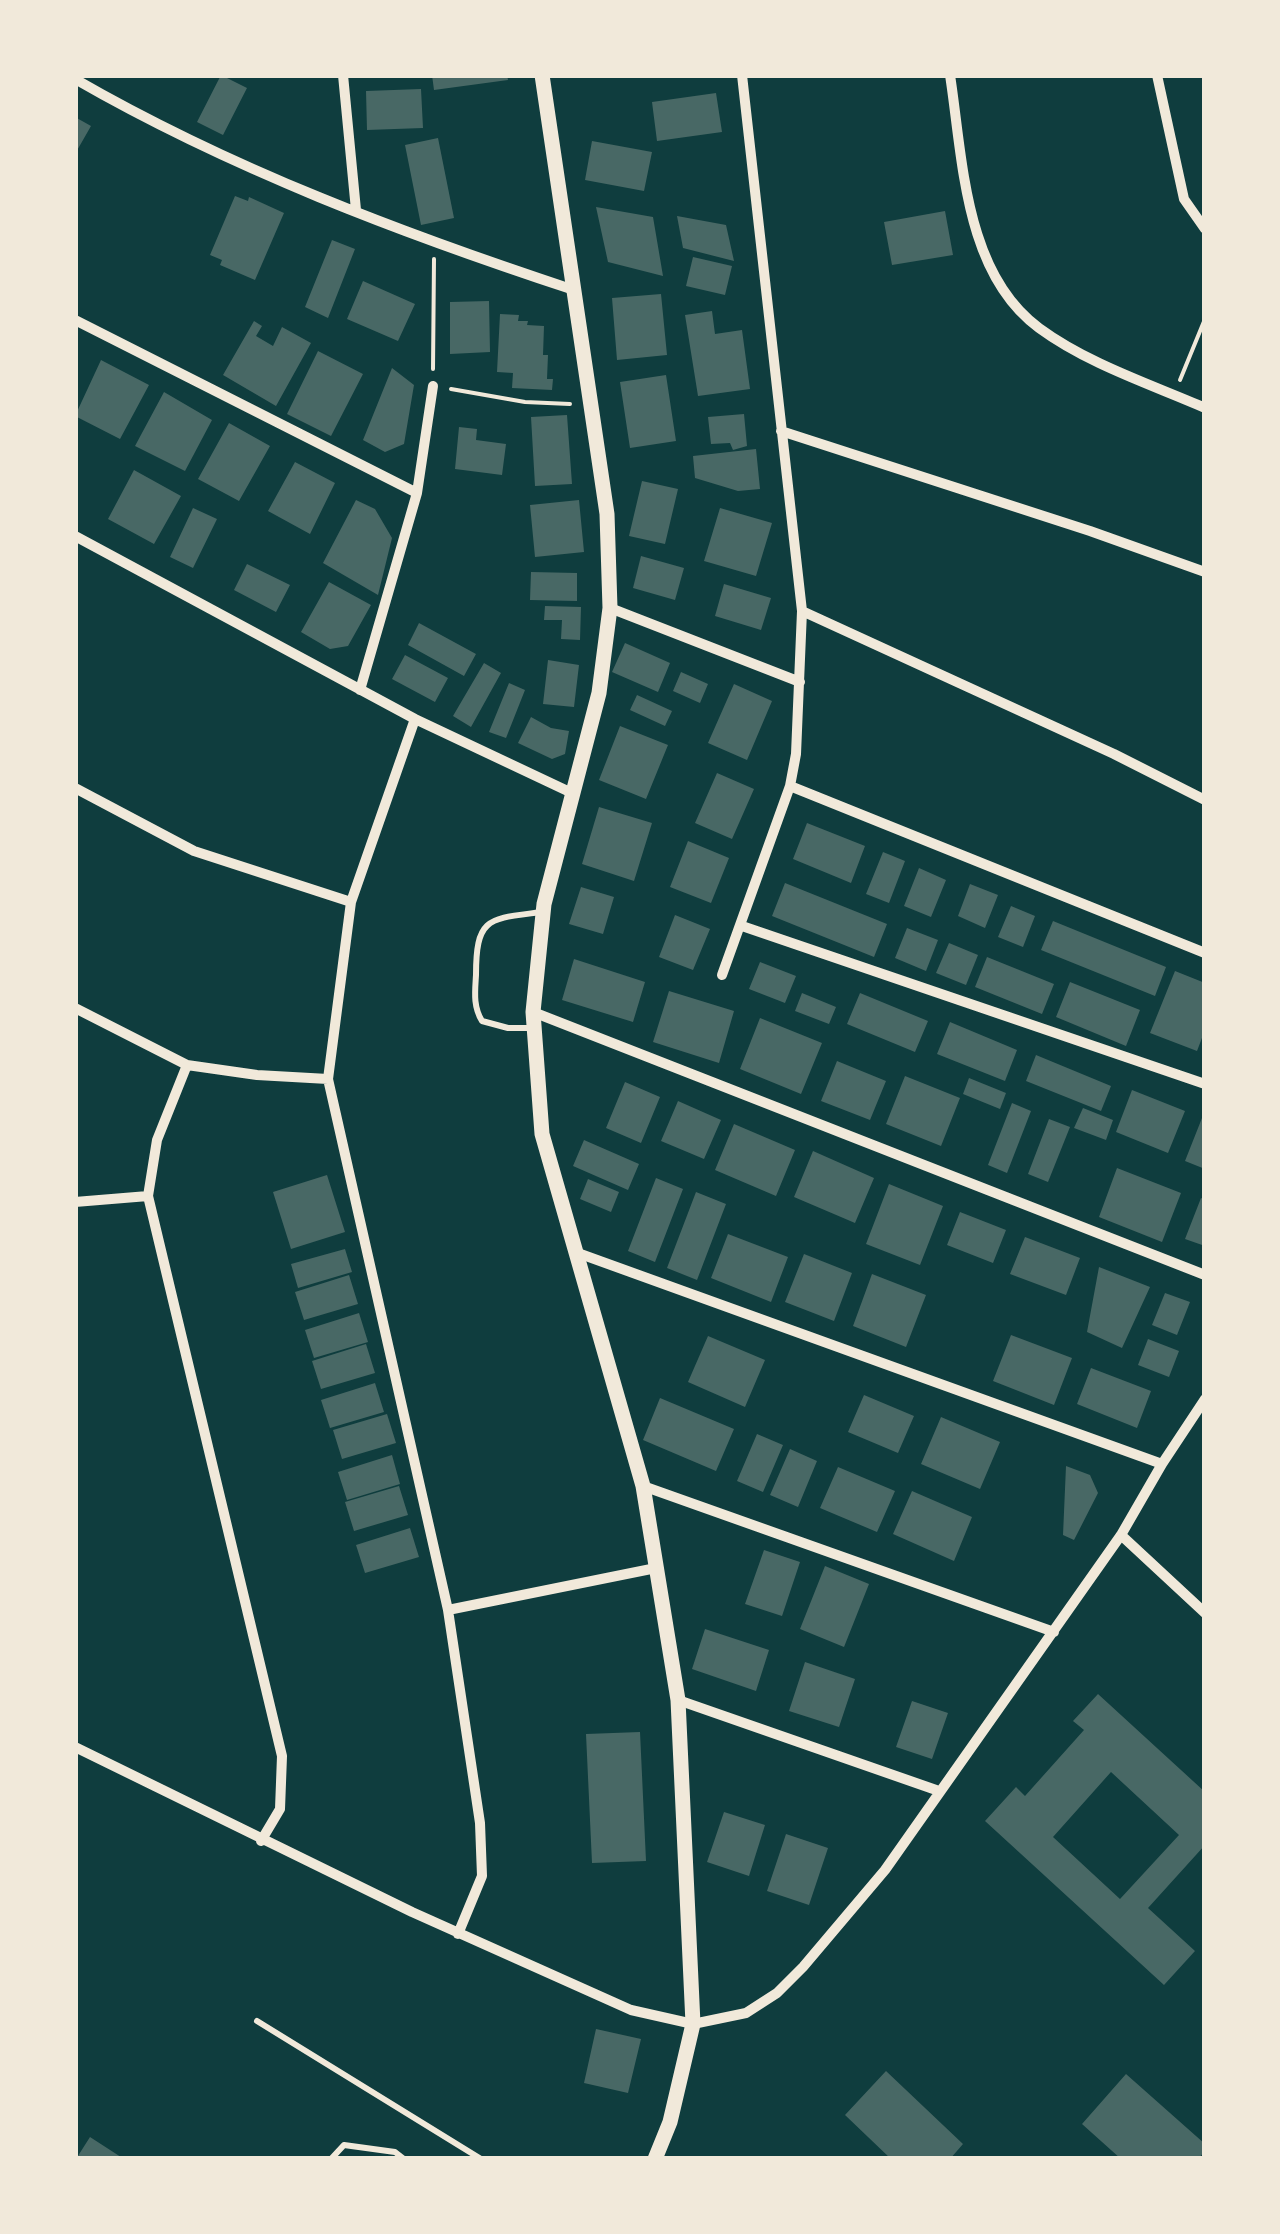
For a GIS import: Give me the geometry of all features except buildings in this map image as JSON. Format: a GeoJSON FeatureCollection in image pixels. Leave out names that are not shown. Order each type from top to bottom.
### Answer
{"type":"FeatureCollection","features":[{"type":"Feature","properties":{"kind":"street"},"geometry":{"type":"LineString","coordinates":[[343,75],[356,210]]}},
{"type":"Feature","properties":{"kind":"street"},"geometry":{"type":"LineString","coordinates":[[542,75],[607,514],[610,608],[598,693],[544,908],[534,1020],[542,1134],[643,1486],[678,1700],[692,2024],[670,2122],[655,2159]]}},
{"type":"Feature","properties":{"kind":"street"},"geometry":{"type":"LineString","coordinates":[[722,975],[790,786],[796,754],[802,611],[742,75]]}},
{"type":"Feature","properties":{"kind":"street"},"geometry":{"type":"LineString","coordinates":[[950,75],[970,206],[990,269],[1012,304],[1038,328],[1081,354],[1205,408]]}},
{"type":"Feature","properties":{"kind":"street"},"geometry":{"type":"LineString","coordinates":[[1156,75],[1184,198],[1205,230]]}},
{"type":"Feature","properties":{"kind":"street"},"geometry":{"type":"LineString","coordinates":[[75,79],[122,107],[289,184],[434,244],[574,290]]}},
{"type":"Feature","properties":{"kind":"street"},"geometry":{"type":"LineString","coordinates":[[75,320],[417,493]]}},
{"type":"Feature","properties":{"kind":"street"},"geometry":{"type":"LineString","coordinates":[[360,690],[417,493],[433,386]]}},
{"type":"Feature","properties":{"kind":"street"},"geometry":{"type":"LineString","coordinates":[[781,431],[1205,572]]}},
{"type":"Feature","properties":{"kind":"street"},"geometry":{"type":"LineString","coordinates":[[75,536],[415,719],[574,794]]}},
{"type":"Feature","properties":{"kind":"street"},"geometry":{"type":"LineString","coordinates":[[610,608],[800,682]]}},
{"type":"Feature","properties":{"kind":"street"},"geometry":{"type":"LineString","coordinates":[[802,611],[1114,754],[1205,800]]}},
{"type":"Feature","properties":{"kind":"street"},"geometry":{"type":"LineString","coordinates":[[415,719],[352,902],[328,1079],[448,1610],[480,1823],[482,1876],[458,1934]]}},
{"type":"Feature","properties":{"kind":"street"},"geometry":{"type":"LineString","coordinates":[[790,786],[1205,953]]}},
{"type":"Feature","properties":{"kind":"street"},"geometry":{"type":"LineString","coordinates":[[75,788],[194,851],[352,902]]}},
{"type":"Feature","properties":{"kind":"street"},"geometry":{"type":"LineString","coordinates":[[742,926],[1205,1084]]}},
{"type":"Feature","properties":{"kind":"street"},"geometry":{"type":"LineString","coordinates":[[75,1008],[187,1066],[328,1079]]}},
{"type":"Feature","properties":{"kind":"street"},"geometry":{"type":"LineString","coordinates":[[534,1020],[1205,1275]]}},
{"type":"Feature","properties":{"kind":"street"},"geometry":{"type":"LineString","coordinates":[[187,1066],[157,1140],[148,1196],[282,1756],[280,1809],[262,1841]]}},
{"type":"Feature","properties":{"kind":"street"},"geometry":{"type":"LineString","coordinates":[[75,1202],[148,1196]]}},
{"type":"Feature","properties":{"kind":"street"},"geometry":{"type":"LineString","coordinates":[[574,1252],[1162,1464]]}},
{"type":"Feature","properties":{"kind":"street"},"geometry":{"type":"LineString","coordinates":[[75,1747],[458,1934],[630,2010],[692,2024],[746,2014],[777,1993],[803,1967],[885,1870],[1121,1535],[1205,1399]]}},
{"type":"Feature","properties":{"kind":"street"},"geometry":{"type":"LineString","coordinates":[[643,1486],[1054,1632]]}},
{"type":"Feature","properties":{"kind":"street"},"geometry":{"type":"LineString","coordinates":[[1121,1535],[1205,1613]]}},
{"type":"Feature","properties":{"kind":"street"},"geometry":{"type":"LineString","coordinates":[[448,1610],[656,1568]]}},
{"type":"Feature","properties":{"kind":"street"},"geometry":{"type":"LineString","coordinates":[[678,1700],[939,1791]]}},
{"type":"Feature","properties":{"kind":"lane"},"geometry":{"type":"LineString","coordinates":[[534,1020],[508,1028],[482,1021],[475,1009],[476,943],[481,930],[496,919],[544,908]]}},
{"type":"Feature","properties":{"kind":"lane"},"geometry":{"type":"LineString","coordinates":[[256,2021],[481,2159]]}},
{"type":"Feature","properties":{"kind":"lane"},"geometry":{"type":"LineString","coordinates":[[332,2159],[344,2146],[395,2152],[404,2159]]}},
{"type":"Feature","properties":{"kind":"path"},"geometry":{"type":"LineString","coordinates":[[434,244],[433,386],[525,402],[590,404]]}},
{"type":"Feature","properties":{"kind":"path"},"geometry":{"type":"LineString","coordinates":[[1174,394],[1205,319]]}}]}
